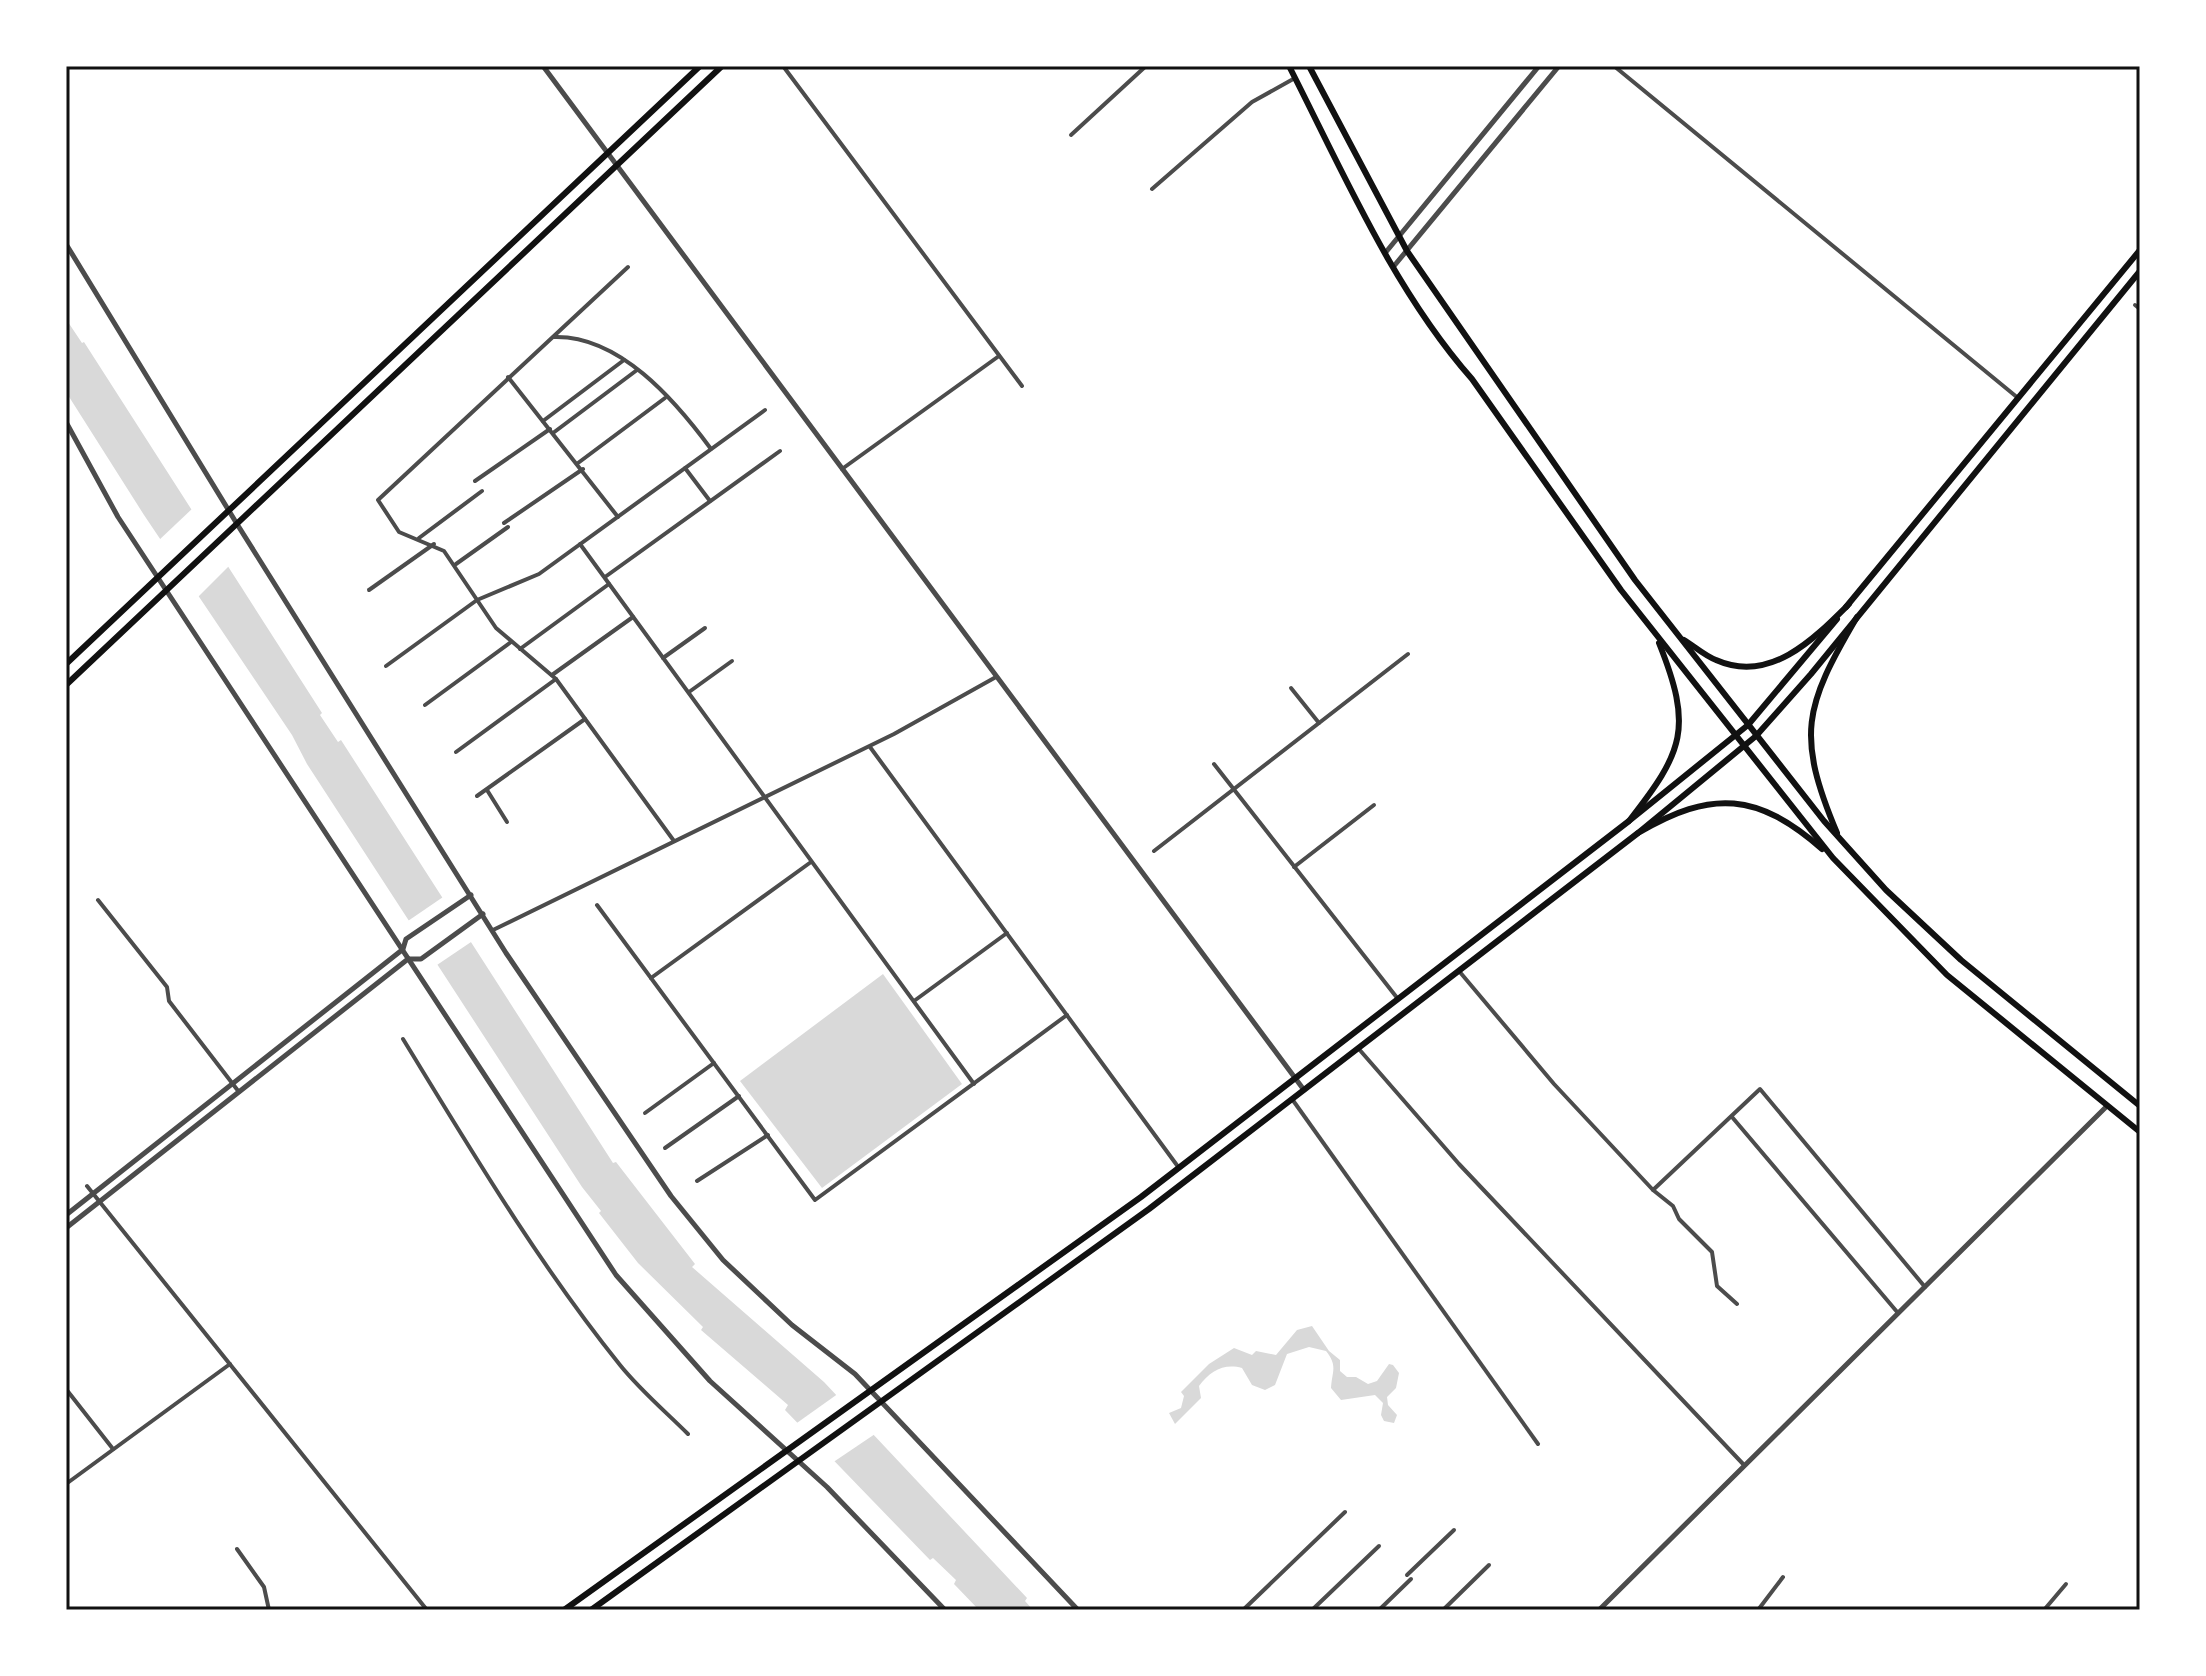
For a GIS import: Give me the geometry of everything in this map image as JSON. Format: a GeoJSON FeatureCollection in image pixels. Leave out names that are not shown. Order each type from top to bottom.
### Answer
{"type":"FeatureCollection","features":[{"type":"Feature","properties":{"kind":"main road"},"geometry":{"type":"LineString","coordinates":[[66,664],[700,66]]}},
{"type":"Feature","properties":{"kind":"main road"},"geometry":{"type":"LineString","coordinates":[[66,685],[722,66]]}},
{"type":"Feature","properties":{"kind":"main road"},"geometry":{"type":"LineString","coordinates":[[1289,66],[1386,252],[1449,353],[1472,379],[1657,636],[1742,747],[1833,858],[1947,975],[2139,1130]]}},
{"type":"Feature","properties":{"kind":"main road"},"geometry":{"type":"LineString","coordinates":[[1309,66],[1407,251],[1635,580],[1756,736],[1840,840],[1886,890],[1961,960],[2140,1106]]}},
{"type":"Feature","properties":{"kind":"main road"},"geometry":{"type":"LineString","coordinates":[[564,1610],[1179,1168],[1629,821],[1748,725],[2140,250]]}},
{"type":"Feature","properties":{"kind":"main road"},"geometry":{"type":"LineString","coordinates":[[591,1610],[1139,1216],[1638,833],[1756,736],[2140,271]]}},
{"type":"Feature","properties":{"kind":"main road"},"geometry":{"type":"LineString","coordinates":[[1681,638],[1715,660],[1763,666],[1801,648],[1849,604]]}},
{"type":"Feature","properties":{"kind":"main road"},"geometry":{"type":"LineString","coordinates":[[1840,840],[1810,760],[1809,719],[1828,668],[1857,617]]}},
{"type":"Feature","properties":{"kind":"main road"},"geometry":{"type":"LineString","coordinates":[[1629,821],[1665,772],[1675,752],[1679,731],[1678,693],[1657,636]]}},
{"type":"Feature","properties":{"kind":"main road"},"geometry":{"type":"LineString","coordinates":[[1638,833],[1696,806],[1737,804],[1791,822],[1833,858]]}},
{"type":"Feature","properties":{"kind":"street"},"geometry":{"type":"LineString","coordinates":[[543,66],[840,470],[1304,1090]]}},
{"type":"Feature","properties":{"kind":"street"},"geometry":{"type":"LineString","coordinates":[[783,66],[1022,386]]}},
{"type":"Feature","properties":{"kind":"street"},"geometry":{"type":"LineString","coordinates":[[1071,135],[1146,66]]}},
{"type":"Feature","properties":{"kind":"street"},"geometry":{"type":"LineString","coordinates":[[1386,252],[1539,66]]}},
{"type":"Feature","properties":{"kind":"street"},"geometry":{"type":"LineString","coordinates":[[1394,266],[1559,66]]}},
{"type":"Feature","properties":{"kind":"street"},"geometry":{"type":"LineString","coordinates":[[1614,66],[2018,398]]}},
{"type":"Feature","properties":{"kind":"street"},"geometry":{"type":"LineString","coordinates":[[1152,189],[1252,102],[1295,78]]}},
{"type":"Feature","properties":{"kind":"street"},"geometry":{"type":"LineString","coordinates":[[66,244],[228,510],[471,895],[481,916],[625,1130],[700,1233],[756,1292],[872,1391],[1078,1610]]}},
{"type":"Feature","properties":{"kind":"street"},"geometry":{"type":"LineString","coordinates":[[628,267],[378,500],[399,532],[434,544],[456,564],[496,628],[554,677],[674,841]]}},
{"type":"Feature","properties":{"kind":"street"},"geometry":{"type":"LineString","coordinates":[[554,337],[579,337],[624,360],[666,397],[711,449]]}},
{"type":"Feature","properties":{"kind":"street"},"geometry":{"type":"LineString","coordinates":[[840,470],[999,356]]}},
{"type":"Feature","properties":{"kind":"street"},"geometry":{"type":"LineString","coordinates":[[543,421],[624,360]]}},
{"type":"Feature","properties":{"kind":"street"},"geometry":{"type":"LineString","coordinates":[[475,481],[637,370]]}},
{"type":"Feature","properties":{"kind":"street"},"geometry":{"type":"LineString","coordinates":[[508,377],[618,517]]}},
{"type":"Feature","properties":{"kind":"street"},"geometry":{"type":"LineString","coordinates":[[578,463],[666,397]]}},
{"type":"Feature","properties":{"kind":"street"},"geometry":{"type":"LineString","coordinates":[[386,666],[477,600],[539,574],[765,410]]}},
{"type":"Feature","properties":{"kind":"street"},"geometry":{"type":"LineString","coordinates":[[66,422],[118,517],[171,586],[402,950],[616,1275],[710,1381],[827,1487],[945,1610]]}},
{"type":"Feature","properties":{"kind":"street"},"geometry":{"type":"LineString","coordinates":[[605,577],[780,451]]}},
{"type":"Feature","properties":{"kind":"street"},"geometry":{"type":"LineString","coordinates":[[685,468],[710,501]]}},
{"type":"Feature","properties":{"kind":"street"},"geometry":{"type":"LineString","coordinates":[[456,564],[583,469]]}},
{"type":"Feature","properties":{"kind":"street"},"geometry":{"type":"LineString","coordinates":[[419,538],[482,491]]}},
{"type":"Feature","properties":{"kind":"street"},"geometry":{"type":"LineString","coordinates":[[369,590],[434,544]]}},
{"type":"Feature","properties":{"kind":"street"},"geometry":{"type":"LineString","coordinates":[[580,544],[974,1084]]}},
{"type":"Feature","properties":{"kind":"street"},"geometry":{"type":"LineString","coordinates":[[520,649],[609,584]]}},
{"type":"Feature","properties":{"kind":"street"},"geometry":{"type":"LineString","coordinates":[[456,752],[633,617]]}},
{"type":"Feature","properties":{"kind":"street"},"geometry":{"type":"LineString","coordinates":[[663,658],[705,628]]}},
{"type":"Feature","properties":{"kind":"street"},"geometry":{"type":"LineString","coordinates":[[425,705],[511,642]]}},
{"type":"Feature","properties":{"kind":"street"},"geometry":{"type":"LineString","coordinates":[[1154,851],[1408,654]]}},
{"type":"Feature","properties":{"kind":"street"},"geometry":{"type":"LineString","coordinates":[[688,693],[732,661]]}},
{"type":"Feature","properties":{"kind":"street"},"geometry":{"type":"LineString","coordinates":[[493,930],[870,746],[996,677]]}},
{"type":"Feature","properties":{"kind":"street"},"geometry":{"type":"LineString","coordinates":[[1291,688],[1319,723]]}},
{"type":"Feature","properties":{"kind":"street"},"geometry":{"type":"LineString","coordinates":[[477,796],[585,719]]}},
{"type":"Feature","properties":{"kind":"street"},"geometry":{"type":"LineString","coordinates":[[870,746],[1179,1168]]}},
{"type":"Feature","properties":{"kind":"street"},"geometry":{"type":"LineString","coordinates":[[1214,764],[1398,999]]}},
{"type":"Feature","properties":{"kind":"street"},"geometry":{"type":"LineString","coordinates":[[487,790],[507,822]]}},
{"type":"Feature","properties":{"kind":"street"},"geometry":{"type":"LineString","coordinates":[[1294,867],[1374,805]]}},
{"type":"Feature","properties":{"kind":"street"},"geometry":{"type":"LineString","coordinates":[[651,978],[811,862]]}},
{"type":"Feature","properties":{"kind":"street"},"geometry":{"type":"LineString","coordinates":[[66,1215],[402,950],[406,939],[471,895]]}},
{"type":"Feature","properties":{"kind":"street"},"geometry":{"type":"LineString","coordinates":[[98,900],[167,987],[169,1001],[239,1092]]}},
{"type":"Feature","properties":{"kind":"street"},"geometry":{"type":"LineString","coordinates":[[597,905],[815,1200],[1067,1015]]}},
{"type":"Feature","properties":{"kind":"street"},"geometry":{"type":"LineString","coordinates":[[66,1228],[408,959],[421,959],[481,916]]}},
{"type":"Feature","properties":{"kind":"street"},"geometry":{"type":"LineString","coordinates":[[914,1001],[1007,933]]}},
{"type":"Feature","properties":{"kind":"street"},"geometry":{"type":"LineString","coordinates":[[1458,971],[1554,1084],[1653,1190],[1673,1206],[1679,1219],[1712,1252],[1717,1286],[1737,1304]]}},
{"type":"Feature","properties":{"kind":"street"},"geometry":{"type":"LineString","coordinates":[[403,1039],[495,1189],[552,1274],[622,1367],[688,1434]]}},
{"type":"Feature","properties":{"kind":"street"},"geometry":{"type":"LineString","coordinates":[[1358,1048],[1459,1164],[1744,1465]]}},
{"type":"Feature","properties":{"kind":"street"},"geometry":{"type":"LineString","coordinates":[[645,1113],[714,1063]]}},
{"type":"Feature","properties":{"kind":"street"},"geometry":{"type":"LineString","coordinates":[[1653,1190],[1760,1089],[1925,1287]]}},
{"type":"Feature","properties":{"kind":"street"},"geometry":{"type":"LineString","coordinates":[[665,1148],[739,1096]]}},
{"type":"Feature","properties":{"kind":"street"},"geometry":{"type":"LineString","coordinates":[[1292,1099],[1538,1444]]}},
{"type":"Feature","properties":{"kind":"street"},"geometry":{"type":"LineString","coordinates":[[1599,1610],[2107,1106]]}},
{"type":"Feature","properties":{"kind":"street"},"geometry":{"type":"LineString","coordinates":[[1732,1117],[1898,1313]]}},
{"type":"Feature","properties":{"kind":"street"},"geometry":{"type":"LineString","coordinates":[[697,1181],[768,1135]]}},
{"type":"Feature","properties":{"kind":"street"},"geometry":{"type":"LineString","coordinates":[[87,1186],[427,1610]]}},
{"type":"Feature","properties":{"kind":"street"},"geometry":{"type":"LineString","coordinates":[[66,1484],[230,1364]]}},
{"type":"Feature","properties":{"kind":"street"},"geometry":{"type":"LineString","coordinates":[[66,1389],[113,1449]]}},
{"type":"Feature","properties":{"kind":"street"},"geometry":{"type":"LineString","coordinates":[[1243,1610],[1345,1512]]}},
{"type":"Feature","properties":{"kind":"street"},"geometry":{"type":"LineString","coordinates":[[1379,1610],[1454,1530]]}},
{"type":"Feature","properties":{"kind":"street"},"geometry":{"type":"LineString","coordinates":[[1312,1610],[1379,1546]]}},
{"type":"Feature","properties":{"kind":"street"},"geometry":{"type":"LineString","coordinates":[[237,1549],[264,1587],[269,1610]]}},
{"type":"Feature","properties":{"kind":"street"},"geometry":{"type":"LineString","coordinates":[[1443,1610],[1489,1565]]}},
{"type":"Feature","properties":{"kind":"street"},"geometry":{"type":"LineString","coordinates":[[1758,1610],[1783,1577]]}},
{"type":"Feature","properties":{"kind":"street"},"geometry":{"type":"LineString","coordinates":[[2044,1610],[2066,1584]]}},
{"type":"Feature","properties":{"kind":"shaded area"},"geometry":{"type":"Polygon","coordinates":[[[66,319],[84,342],[322,713],[320,715],[338,742],[341,740],[613,1163],[616,1162],[695,1264],[692,1267],[824,1382],[1027,1598],[1025,1601],[1033,1610],[979,1610],[954,1584],[956,1580],[933,1558],[930,1560],[785,1410],[788,1405],[701,1330],[703,1327],[638,1263],[599,1213],[601,1211],[582,1187],[307,764],[292,735],[144,515],[66,392],[66,319]]]}},
{"type":"Feature","properties":{"kind":"shaded area"},"geometry":{"type":"Polygon","coordinates":[[[883,974],[962,1084],[822,1188],[740,1081],[883,974]]]}},
{"type":"Feature","properties":{"kind":"shaded area"},"geometry":{"type":"Polygon","coordinates":[[[1312,1326],[1329,1351],[1340,1360],[1340,1371],[1347,1377],[1356,1377],[1368,1384],[1377,1381],[1389,1364],[1393,1365],[1399,1373],[1396,1388],[1387,1397],[1388,1405],[1397,1415],[1394,1423],[1384,1421],[1381,1415],[1383,1403],[1375,1395],[1341,1400],[1331,1388],[1333,1369],[1330,1356],[1326,1351],[1309,1347],[1287,1354],[1275,1385],[1265,1390],[1252,1385],[1242,1368],[1229,1367],[1213,1372],[1199,1386],[1201,1398],[1175,1424],[1169,1413],[1181,1408],[1184,1396],[1181,1392],[1209,1364],[1234,1348],[1252,1355],[1256,1351],[1276,1355],[1297,1330],[1312,1326]]]}},
{"type":"Feature","properties":{"kind":"pier"},"geometry":{"type":"Polygon","coordinates":[[[194,507],[231,564],[195,600],[157,542],[194,507]]]}},
{"type":"Feature","properties":{"kind":"pier"},"geometry":{"type":"Polygon","coordinates":[[[446,895],[474,940],[434,967],[405,923],[446,895]]]}},
{"type":"Feature","properties":{"kind":"pier"},"geometry":{"type":"Polygon","coordinates":[[[839,1393],[875,1434],[832,1463],[794,1425],[839,1393]]]}}]}
